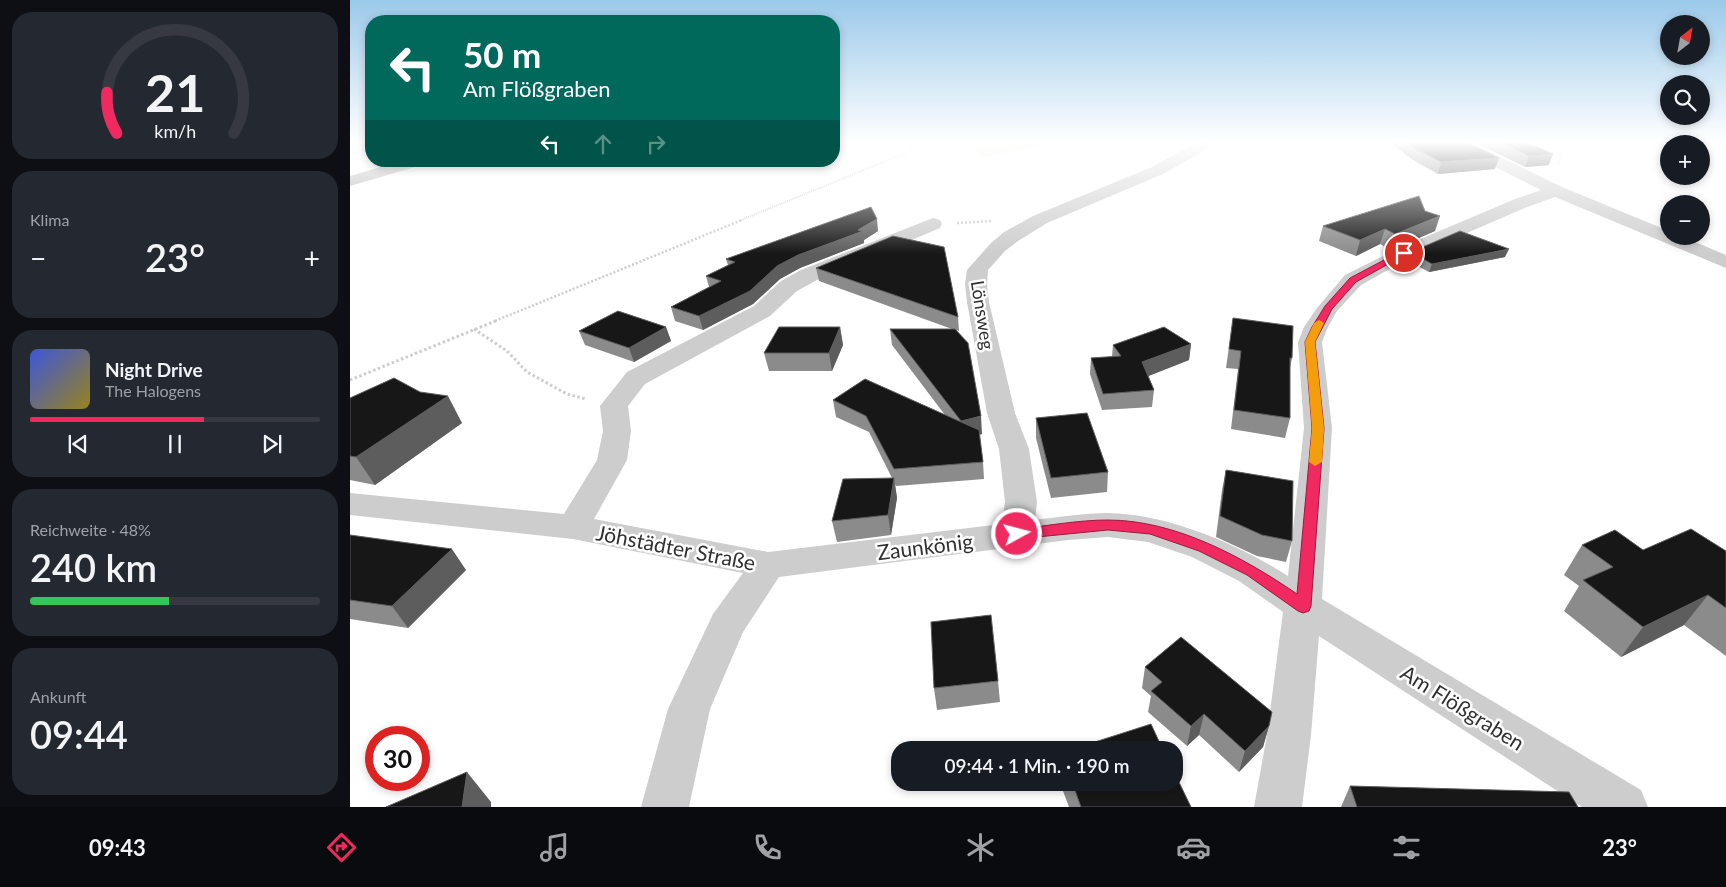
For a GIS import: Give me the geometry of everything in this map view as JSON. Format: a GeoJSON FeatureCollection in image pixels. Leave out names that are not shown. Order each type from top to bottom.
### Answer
{"type":"FeatureCollection","features":[{"type":"Feature","properties":{"kind":"street","name":"Lönsweg"},"geometry":{"type":"LineString","coordinates":[[1017,534],[1021,502],[1014,449],[1001,413],[978,302],[976,287],[977,271],[994,249],[1021,229],[1056,211],[1137,179]]}},
{"type":"Feature","properties":{"kind":"street"},"geometry":{"type":"LineString","coordinates":[[1531,179],[1556,191],[1726,262]]}},
{"type":"Feature","properties":{"kind":"street"},"geometry":{"type":"LineString","coordinates":[[1278,807],[1289,735],[1303,606],[1318,428],[1310,342],[1324,314],[1353,280],[1411,250],[1521,203],[1556,191]]}},
{"type":"Feature","properties":{"kind":"street"},"geometry":{"type":"LineString","coordinates":[[573,526],[612,460],[617,431],[614,406],[636,378],[762,311],[789,286],[809,275],[933,224]]}},
{"type":"Feature","properties":{"kind":"street","name":"Jöhstädter Straße"},"geometry":{"type":"LineString","coordinates":[[350,504],[573,526],[768,565],[727,625],[689,709],[665,807]]}},
{"type":"Feature","properties":{"kind":"street","name":"Zaunkönig"},"geometry":{"type":"LineString","coordinates":[[768,565],[1017,534],[1108,525],[1151,530],[1204,548],[1252,571],[1303,606]]}},
{"type":"Feature","properties":{"kind":"street","name":"Am Flößgraben"},"geometry":{"type":"LineString","coordinates":[[1303,606],[1624,807]]}},
{"type":"Feature","properties":{"kind":"path"},"geometry":{"type":"LineString","coordinates":[[350,380],[843,179]]}},
{"type":"Feature","properties":{"kind":"path"},"geometry":{"type":"LineString","coordinates":[[474,329],[507,351],[527,372],[567,394],[614,406]]}},
{"type":"Feature","properties":{"kind":"building"},"geometry":{"type":"Polygon","coordinates":[[[1419,196],[1425,211],[1440,216],[1395,234],[1385,229],[1360,240],[1323,226],[1419,196]]]}},
{"type":"Feature","properties":{"kind":"building"},"geometry":{"type":"Polygon","coordinates":[[[871,207],[877,219],[858,230],[863,231],[798,255],[777,266],[750,291],[699,316],[671,307],[721,281],[706,276],[735,262],[726,259],[871,207]]]}},
{"type":"Feature","properties":{"kind":"building"},"geometry":{"type":"Polygon","coordinates":[[[1460,231],[1509,249],[1432,264],[1411,252],[1460,231]]]}},
{"type":"Feature","properties":{"kind":"building"},"geometry":{"type":"Polygon","coordinates":[[[893,236],[944,247],[958,317],[816,268],[893,236]]]}},
{"type":"Feature","properties":{"kind":"building"},"geometry":{"type":"Polygon","coordinates":[[[618,311],[666,327],[629,348],[579,331],[618,311]]]}},
{"type":"Feature","properties":{"kind":"building"},"geometry":{"type":"Polygon","coordinates":[[[1233,318],[1293,326],[1292,358],[1290,358],[1290,418],[1234,410],[1241,351],[1229,349],[1233,318]]]}},
{"type":"Feature","properties":{"kind":"building"},"geometry":{"type":"Polygon","coordinates":[[[779,327],[840,327],[829,353],[764,353],[779,327]]]}},
{"type":"Feature","properties":{"kind":"building"},"geometry":{"type":"Polygon","coordinates":[[[1164,327],[1191,344],[1142,362],[1154,390],[1103,394],[1091,358],[1121,356],[1113,345],[1164,327]]]}},
{"type":"Feature","properties":{"kind":"building"},"geometry":{"type":"Polygon","coordinates":[[[890,329],[955,329],[968,343],[981,416],[961,421],[890,329]]]}},
{"type":"Feature","properties":{"kind":"building"},"geometry":{"type":"Polygon","coordinates":[[[394,378],[420,392],[448,396],[356,457],[350,456],[350,398],[394,378]]]}},
{"type":"Feature","properties":{"kind":"building"},"geometry":{"type":"Polygon","coordinates":[[[865,379],[979,430],[983,462],[894,469],[866,416],[833,400],[865,379]]]}},
{"type":"Feature","properties":{"kind":"building"},"geometry":{"type":"Polygon","coordinates":[[[1087,413],[1108,472],[1051,478],[1036,418],[1087,413]]]}},
{"type":"Feature","properties":{"kind":"building"},"geometry":{"type":"Polygon","coordinates":[[[1226,470],[1293,481],[1292,541],[1262,535],[1220,516],[1226,470]]]}},
{"type":"Feature","properties":{"kind":"building"},"geometry":{"type":"Polygon","coordinates":[[[894,478],[888,515],[832,521],[843,479],[894,478]]]}},
{"type":"Feature","properties":{"kind":"building"},"geometry":{"type":"Polygon","coordinates":[[[1691,529],[1726,551],[1726,608],[1708,595],[1643,627],[1583,580],[1613,567],[1582,545],[1615,530],[1643,550],[1691,529]]]}},
{"type":"Feature","properties":{"kind":"building"},"geometry":{"type":"Polygon","coordinates":[[[350,535],[452,549],[392,606],[350,600],[350,535]]]}},
{"type":"Feature","properties":{"kind":"building"},"geometry":{"type":"Polygon","coordinates":[[[991,615],[998,681],[934,688],[931,622],[991,615]]]}},
{"type":"Feature","properties":{"kind":"building"},"geometry":{"type":"Polygon","coordinates":[[[1181,637],[1272,712],[1269,726],[1245,751],[1204,714],[1191,726],[1151,691],[1162,682],[1145,667],[1181,637]]]}},
{"type":"Feature","properties":{"kind":"building"},"geometry":{"type":"Polygon","coordinates":[[[1151,724],[1159,741],[1098,741],[1151,724]]]}},
{"type":"Feature","properties":{"kind":"building"},"geometry":{"type":"Polygon","coordinates":[[[467,772],[462,807],[386,807],[423,791],[430,791],[430,788],[467,772]]]}},
{"type":"Feature","properties":{"kind":"building"},"geometry":{"type":"Polygon","coordinates":[[[1350,786],[1569,792],[1578,807],[1357,807],[1350,786]]]}},
{"type":"Feature","properties":{"kind":"building"},"geometry":{"type":"Polygon","coordinates":[[[1183,790],[1191,807],[1081,807],[1075,791],[1183,790]]]}},
{"type":"Feature","properties":{"kind":"slow traffic"},"geometry":{"type":"LineString","coordinates":[[1315,462],[1318,428],[1310,342],[1319,323]]}},
{"type":"Feature","properties":{"kind":"route"},"geometry":{"type":"LineString","coordinates":[[1017,534],[1108,525],[1151,530],[1204,548],[1252,571],[1303,606],[1318,428],[1310,342],[1316,327],[1328,308],[1353,280],[1404,253]]}}]}
